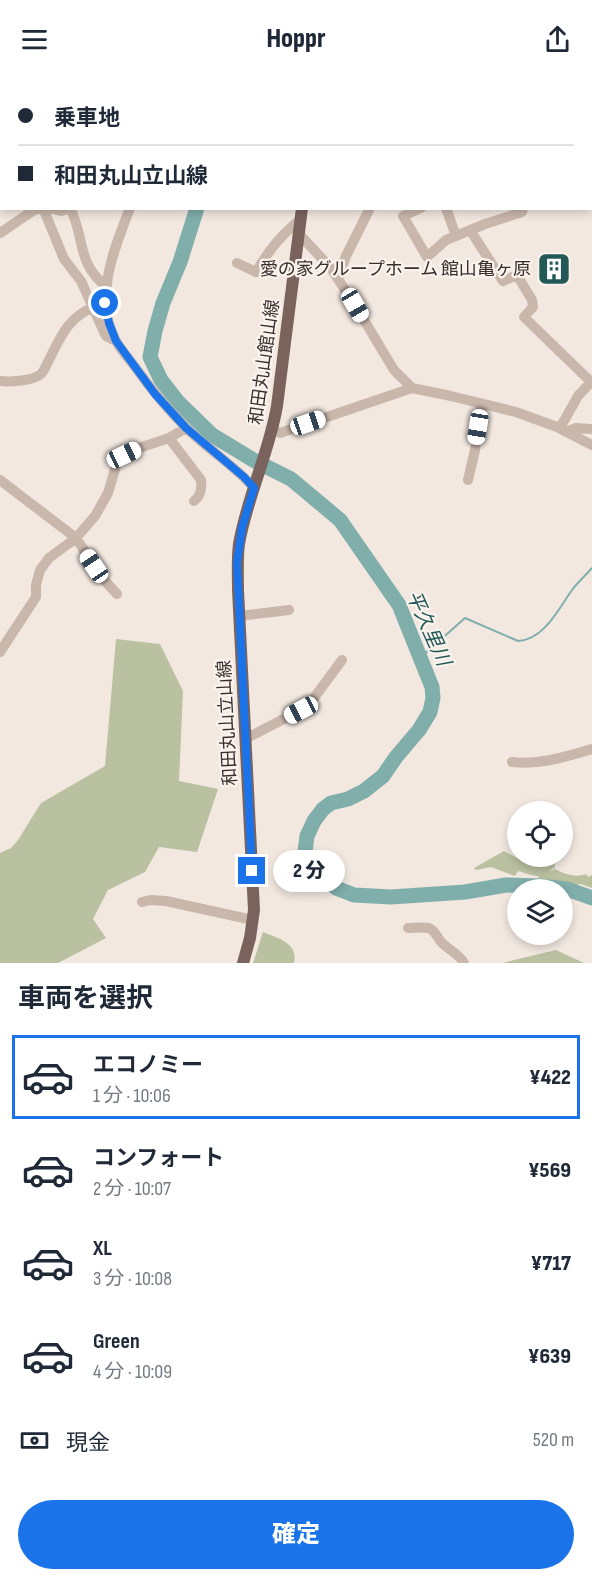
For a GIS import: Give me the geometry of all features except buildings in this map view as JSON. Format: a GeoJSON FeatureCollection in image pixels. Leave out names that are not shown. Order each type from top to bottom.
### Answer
{"type":"FeatureCollection","features":[{"type":"Feature","properties":{"kind":"main road","name":"和田丸山館山線"},"geometry":{"type":"LineString","coordinates":[[255,485],[273,431],[278,406],[302,214]]}},
{"type":"Feature","properties":{"kind":"main road","name":"和田丸山立山線"},"geometry":{"type":"LineString","coordinates":[[243,963],[254,920],[254,893],[237,563],[239,545],[255,485]]}},
{"type":"Feature","properties":{"kind":"street"},"geometry":{"type":"LineString","coordinates":[[0,233],[34,210]]}},
{"type":"Feature","properties":{"kind":"street"},"geometry":{"type":"LineString","coordinates":[[42,210],[64,259],[81,281],[106,336],[116,341]]}},
{"type":"Feature","properties":{"kind":"street"},"geometry":{"type":"LineString","coordinates":[[71,210],[82,253],[89,269],[106,286]]}},
{"type":"Feature","properties":{"kind":"street"},"geometry":{"type":"LineString","coordinates":[[129,210],[109,269],[106,286],[105,303],[116,341],[155,394],[186,428],[255,485]]}},
{"type":"Feature","properties":{"kind":"street"},"geometry":{"type":"LineString","coordinates":[[338,279],[346,256],[369,210]]}},
{"type":"Feature","properties":{"kind":"street"},"geometry":{"type":"LineString","coordinates":[[417,210],[403,216],[427,257],[446,240],[522,210]]}},
{"type":"Feature","properties":{"kind":"street"},"geometry":{"type":"LineString","coordinates":[[447,210],[456,236]]}},
{"type":"Feature","properties":{"kind":"street"},"geometry":{"type":"LineString","coordinates":[[237,263],[256,272],[267,253],[302,214]]}},
{"type":"Feature","properties":{"kind":"street"},"geometry":{"type":"LineString","coordinates":[[470,230],[503,281],[517,275],[532,300],[533,307],[524,316],[592,381],[578,396],[563,430]]}},
{"type":"Feature","properties":{"kind":"street"},"geometry":{"type":"LineString","coordinates":[[299,234],[330,267],[394,370],[412,388]]}},
{"type":"Feature","properties":{"kind":"street"},"geometry":{"type":"LineString","coordinates":[[0,381],[36,378],[43,373],[69,324],[79,315],[105,303]]}},
{"type":"Feature","properties":{"kind":"street"},"geometry":{"type":"LineString","coordinates":[[273,431],[280,433],[412,388],[516,412],[563,430],[592,445]]}},
{"type":"Feature","properties":{"kind":"street"},"geometry":{"type":"LineString","coordinates":[[468,480],[482,404]]}},
{"type":"Feature","properties":{"kind":"street"},"geometry":{"type":"LineString","coordinates":[[0,652],[36,597],[40,570],[49,558],[76,538],[95,516],[108,493],[116,466],[124,455],[169,438],[186,428]]}},
{"type":"Feature","properties":{"kind":"street"},"geometry":{"type":"LineString","coordinates":[[563,430],[592,429]]}},
{"type":"Feature","properties":{"kind":"street"},"geometry":{"type":"LineString","coordinates":[[169,438],[201,480],[202,489],[194,501]]}},
{"type":"Feature","properties":{"kind":"street"},"geometry":{"type":"LineString","coordinates":[[0,480],[76,538],[104,580],[117,594]]}},
{"type":"Feature","properties":{"kind":"street"},"geometry":{"type":"LineString","coordinates":[[239,616],[289,610]]}},
{"type":"Feature","properties":{"kind":"street"},"geometry":{"type":"LineString","coordinates":[[245,739],[301,710],[311,702],[342,660]]}},
{"type":"Feature","properties":{"kind":"street"},"geometry":{"type":"LineString","coordinates":[[512,762],[525,764],[540,762],[592,749]]}},
{"type":"Feature","properties":{"kind":"street"},"geometry":{"type":"LineString","coordinates":[[142,902],[166,901],[254,920]]}},
{"type":"Feature","properties":{"kind":"street"},"geometry":{"type":"LineString","coordinates":[[408,928],[429,928],[464,963]]}},
{"type":"Feature","properties":{"kind":"green space"},"geometry":{"type":"Polygon","coordinates":[[[116,639],[160,644],[183,691],[179,781],[218,789],[197,852],[159,847],[145,872],[108,890],[93,919],[106,938],[58,963],[0,963],[0,853],[11,848],[18,840],[41,803],[105,766],[116,639]]]}},
{"type":"Feature","properties":{"kind":"green space"},"geometry":{"type":"Polygon","coordinates":[[[504,851],[507,853],[507,867],[555,867],[548,872],[555,869],[570,875],[586,874],[588,877],[592,875],[592,888],[581,884],[573,886],[573,879],[539,879],[538,876],[518,871],[515,876],[491,867],[476,870],[474,868],[504,851]]]}},
{"type":"Feature","properties":{"kind":"green space"},"geometry":{"type":"Polygon","coordinates":[[[263,932],[290,946],[295,956],[294,963],[253,963],[263,932]]]}},
{"type":"Feature","properties":{"kind":"green space"},"geometry":{"type":"Polygon","coordinates":[[[556,950],[584,963],[502,963],[556,950]]]}},
{"type":"Feature","properties":{"kind":"waterway","name":"平久里川"},"geometry":{"type":"LineString","coordinates":[[196,210],[155,331],[150,357],[161,380],[179,403],[212,435],[291,479],[340,520],[399,605],[432,687],[433,698],[430,712],[383,776],[364,791],[348,799],[331,803],[314,821],[307,836],[305,852],[313,867],[336,888],[354,895],[391,897],[465,892],[506,885],[567,889],[592,898]]}},
{"type":"Feature","properties":{"kind":"waterway"},"geometry":{"type":"LineString","coordinates":[[420,658],[465,618],[518,641],[536,635],[550,622],[572,590],[592,568]]}},
{"type":"Feature","properties":{"kind":"place","name":"愛の家グループホーム 館山亀ヶ原"},"geometry":{"type":"Point","coordinates":[554,269]}},
{"type":"Feature","properties":{"kind":"route"},"geometry":{"type":"LineString","coordinates":[[105,303],[116,341],[155,394],[186,428],[254,488],[242,528],[237,563],[252,871]]}}]}
